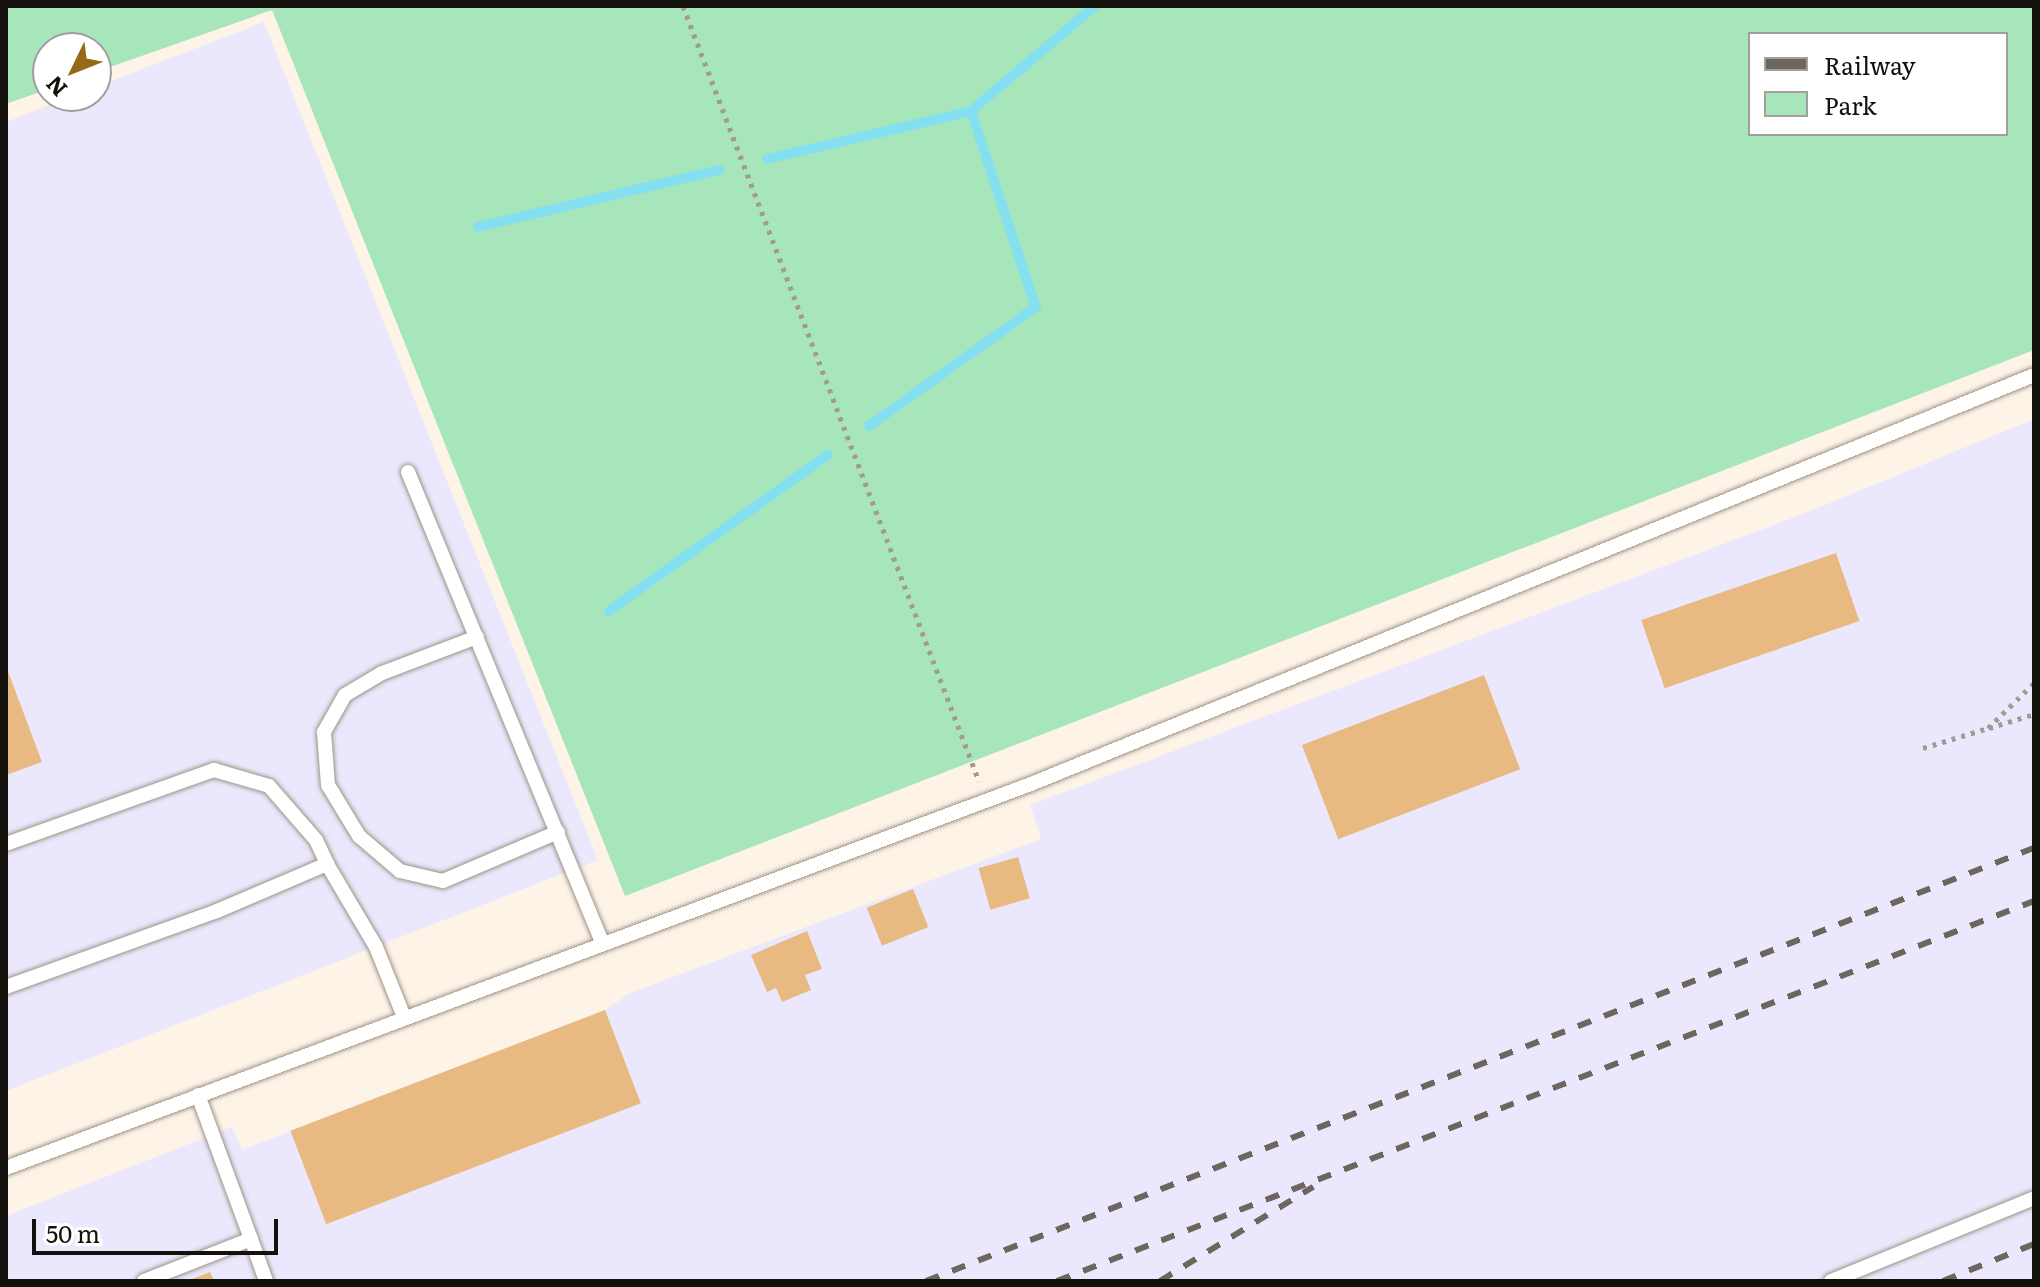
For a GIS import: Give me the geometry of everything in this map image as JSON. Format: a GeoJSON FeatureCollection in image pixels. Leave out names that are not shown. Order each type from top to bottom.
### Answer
{"type":"FeatureCollection","features":[{"type":"Feature","properties":{"kind":"lane"},"geometry":{"type":"LineString","coordinates":[[6,1168],[602,942],[986,801],[2034,375]]}},
{"type":"Feature","properties":{"kind":"lane"},"geometry":{"type":"LineString","coordinates":[[408,472],[602,942]]}},
{"type":"Feature","properties":{"kind":"lane"},"geometry":{"type":"LineString","coordinates":[[477,637],[382,673],[345,695],[324,732],[328,785],[359,836],[400,871],[443,881],[558,832]]}},
{"type":"Feature","properties":{"kind":"lane"},"geometry":{"type":"LineString","coordinates":[[6,844],[214,770],[269,786],[316,840],[376,947],[404,1017]]}},
{"type":"Feature","properties":{"kind":"lane"},"geometry":{"type":"LineString","coordinates":[[6,987],[217,911],[327,864]]}},
{"type":"Feature","properties":{"kind":"lane"},"geometry":{"type":"LineString","coordinates":[[198,1095],[266,1281]]}},
{"type":"Feature","properties":{"kind":"lane"},"geometry":{"type":"LineString","coordinates":[[1831,1281],[2034,1198]]}},
{"type":"Feature","properties":{"kind":"lane"},"geometry":{"type":"LineString","coordinates":[[144,1281],[251,1239]]}},
{"type":"Feature","properties":{"kind":"path"},"geometry":{"type":"LineString","coordinates":[[683,6],[986,801]]}},
{"type":"Feature","properties":{"kind":"path"},"geometry":{"type":"LineString","coordinates":[[1988,728],[2034,683]]}},
{"type":"Feature","properties":{"kind":"path"},"geometry":{"type":"LineString","coordinates":[[1923,748],[2034,714]]}},
{"type":"Feature","properties":{"kind":"shaded area"},"geometry":{"type":"Polygon","coordinates":[[[264,22],[598,860],[6,1091],[6,122],[32,112],[112,112],[112,81],[264,22]]]}},
{"type":"Feature","properties":{"kind":"shaded area"},"geometry":{"type":"Polygon","coordinates":[[[2034,419],[2034,1281],[6,1281],[6,1216],[232,1127],[242,1150],[605,1010],[630,993],[1041,839],[1030,805],[1808,512],[2034,419]]]}},
{"type":"Feature","properties":{"kind":"green space"},"geometry":{"type":"Polygon","coordinates":[[[6,6],[2034,6],[2034,350],[625,896],[272,10],[112,66],[112,32],[32,32],[32,95],[6,104],[6,6]]]}},
{"type":"Feature","properties":{"kind":"building"},"geometry":{"type":"Polygon","coordinates":[[[1836,553],[1859,621],[1665,688],[1641,620],[1836,553]]]}},
{"type":"Feature","properties":{"kind":"building"},"geometry":{"type":"Polygon","coordinates":[[[6,666],[42,762],[6,775],[6,666]]]}},
{"type":"Feature","properties":{"kind":"building"},"geometry":{"type":"Polygon","coordinates":[[[1484,675],[1520,769],[1338,839],[1302,745],[1484,675]]]}},
{"type":"Feature","properties":{"kind":"building"},"geometry":{"type":"Polygon","coordinates":[[[1018,857],[1030,898],[990,910],[979,868],[1018,857]]]}},
{"type":"Feature","properties":{"kind":"building"},"geometry":{"type":"Polygon","coordinates":[[[913,889],[928,927],[882,946],[867,908],[913,889]]]}},
{"type":"Feature","properties":{"kind":"building"},"geometry":{"type":"Polygon","coordinates":[[[807,931],[822,969],[805,975],[811,990],[782,1002],[776,988],[767,992],[751,955],[807,931]]]}},
{"type":"Feature","properties":{"kind":"building"},"geometry":{"type":"Polygon","coordinates":[[[605,1010],[641,1103],[326,1224],[290,1131],[605,1010]]]}},
{"type":"Feature","properties":{"kind":"building"},"geometry":{"type":"Polygon","coordinates":[[[210,1272],[214,1281],[187,1281],[210,1272]]]}},
{"type":"Feature","properties":{"kind":"waterway"},"geometry":{"type":"LineString","coordinates":[[971,111],[1095,6]]}},
{"type":"Feature","properties":{"kind":"waterway"},"geometry":{"type":"LineString","coordinates":[[767,159],[971,111],[1036,307],[869,426]]}},
{"type":"Feature","properties":{"kind":"waterway"},"geometry":{"type":"LineString","coordinates":[[478,227],[719,170]]}},
{"type":"Feature","properties":{"kind":"waterway"},"geometry":{"type":"LineString","coordinates":[[609,611],[828,455]]}},
{"type":"Feature","properties":{"kind":"railway"},"geometry":{"type":"LineString","coordinates":[[926,1281],[2034,848]]}},
{"type":"Feature","properties":{"kind":"railway"},"geometry":{"type":"LineString","coordinates":[[1057,1281],[2034,901]]}},
{"type":"Feature","properties":{"kind":"railway"},"geometry":{"type":"LineString","coordinates":[[1160,1281],[1313,1187]]}},
{"type":"Feature","properties":{"kind":"railway"},"geometry":{"type":"LineString","coordinates":[[1943,1281],[2034,1244]]}}]}
